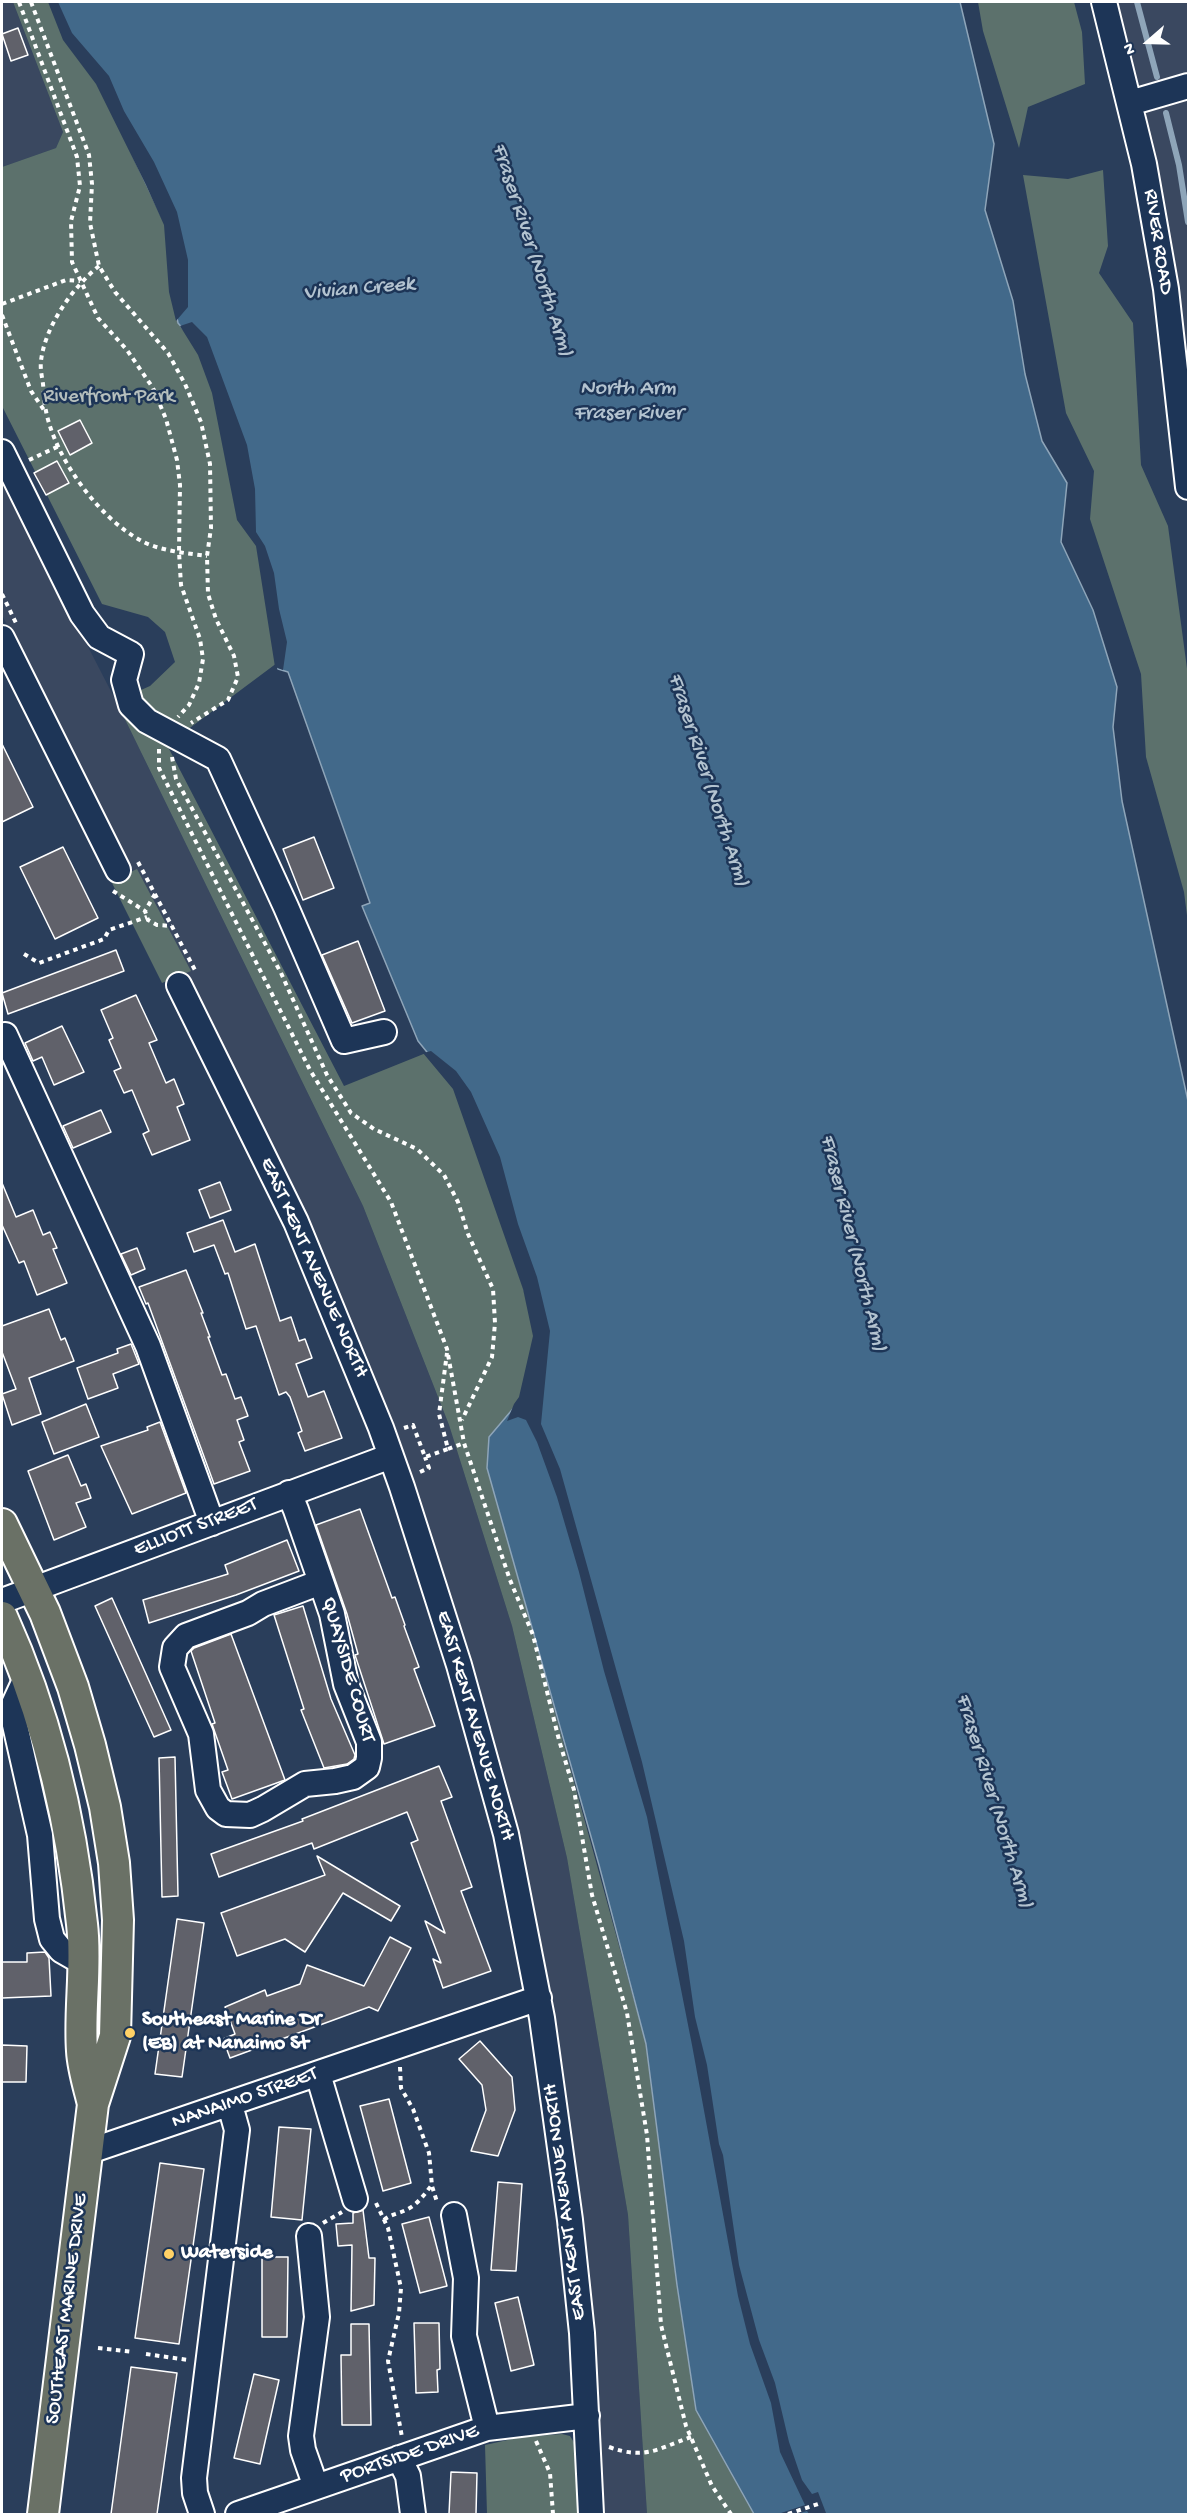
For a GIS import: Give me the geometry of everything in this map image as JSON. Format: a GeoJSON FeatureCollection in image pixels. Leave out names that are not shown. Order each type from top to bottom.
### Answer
{"type":"FeatureCollection","features":[{"type":"Feature","properties":{"kind":"main road","name":"SOUTHEAST MARINE DRIVE"},"geometry":{"type":"LineString","coordinates":[[2,1524],[33,1589],[73,1687],[90,1744],[105,1807],[114,1863],[118,1920],[115,2036],[93,2104],[43,2514]]}},
{"type":"Feature","properties":{"kind":"main road","name":"SOUTHEAST MARINE DRIVE"},"geometry":{"type":"LineString","coordinates":[[2,1617],[27,1676],[43,1724],[67,1817],[82,1926],[82,2052],[93,2104]]}},
{"type":"Feature","properties":{"kind":"street","name":"RIVER ROAD"},"geometry":{"type":"LineString","coordinates":[[1104,2],[1144,164],[1166,289],[1188,487]]}},
{"type":"Feature","properties":{"kind":"street"},"geometry":{"type":"LineString","coordinates":[[1130,104],[1188,86]]}},
{"type":"Feature","properties":{"kind":"street"},"geometry":{"type":"LineString","coordinates":[[2,452],[82,614],[99,637],[131,654],[124,680],[131,705],[147,722],[178,740],[219,759],[344,1041],[384,1032]]}},
{"type":"Feature","properties":{"kind":"street"},"geometry":{"type":"LineString","coordinates":[[2,638],[126,862]]}},
{"type":"Feature","properties":{"kind":"street","name":"EAST KENT AVENUE NORTH"},"geometry":{"type":"LineString","coordinates":[[188,979],[300,1231],[391,1456],[459,1665],[506,1834],[539,1998],[570,2220],[582,2334],[591,2514]]}},
{"type":"Feature","properties":{"kind":"street"},"geometry":{"type":"LineString","coordinates":[[5,1035],[148,1346],[212,1523]]}},
{"type":"Feature","properties":{"kind":"street","name":"ELLIOTT STREET"},"geometry":{"type":"LineString","coordinates":[[2,1601],[391,1456]]}},
{"type":"Feature","properties":{"kind":"street","name":"QUAYSIDE COURT"},"geometry":{"type":"LineString","coordinates":[[290,1493],[321,1582],[332,1614],[346,1683],[369,1742],[367,1767],[346,1780],[305,1784],[250,1815],[226,1814],[218,1808],[208,1790],[201,1734],[172,1667],[175,1648],[186,1636],[321,1582]]}},
{"type":"Feature","properties":{"kind":"street","name":"NANAIMO STREET"},"geometry":{"type":"LineString","coordinates":[[87,2152],[231,2105],[539,1998]]}},
{"type":"Feature","properties":{"kind":"street"},"geometry":{"type":"LineString","coordinates":[[318,2074],[355,2199]]}},
{"type":"Feature","properties":{"kind":"street"},"geometry":{"type":"LineString","coordinates":[[202,2514],[195,2493],[194,2478],[237,2130],[231,2105]]}},
{"type":"Feature","properties":{"kind":"street"},"geometry":{"type":"LineString","coordinates":[[454,2215],[466,2278],[464,2336],[487,2428]]}},
{"type":"Feature","properties":{"kind":"street"},"geometry":{"type":"LineString","coordinates":[[309,2236],[316,2317],[301,2436],[303,2450],[316,2487]]}},
{"type":"Feature","properties":{"kind":"street","name":"PORTSIDE DRIVE"},"geometry":{"type":"LineString","coordinates":[[238,2514],[316,2487],[400,2448],[487,2428],[586,2416]]}},
{"type":"Feature","properties":{"kind":"street"},"geometry":{"type":"LineString","coordinates":[[400,2448],[408,2476],[413,2514]]}},
{"type":"Feature","properties":{"kind":"path"},"geometry":{"type":"LineString","coordinates":[[19,2],[77,157],[80,186],[71,221],[72,262],[80,282]]}},
{"type":"Feature","properties":{"kind":"path"},"geometry":{"type":"LineString","coordinates":[[31,2],[89,155],[92,183],[90,223],[99,266],[116,292],[168,353],[185,384],[201,422],[210,464],[212,528],[207,556],[208,594],[216,619],[234,656],[238,677],[228,700],[184,728],[172,752],[172,765],[176,779],[281,973],[327,1075],[351,1113],[374,1129],[417,1149],[444,1175],[458,1202],[468,1234],[493,1289],[495,1323],[492,1357],[461,1420]]}},
{"type":"Feature","properties":{"kind":"path"},"geometry":{"type":"LineString","coordinates":[[46,412],[41,362],[55,319],[80,282],[99,266]]}},
{"type":"Feature","properties":{"kind":"path"},"geometry":{"type":"LineString","coordinates":[[2,304],[66,280],[80,282]]}},
{"type":"Feature","properties":{"kind":"path"},"geometry":{"type":"LineString","coordinates":[[2,315],[32,391],[46,412],[59,446],[73,473],[104,514],[141,541],[207,556]]}},
{"type":"Feature","properties":{"kind":"path"},"geometry":{"type":"LineString","coordinates":[[25,462],[59,446]]}},
{"type":"Feature","properties":{"kind":"path"},"geometry":{"type":"LineString","coordinates":[[126,862],[155,894],[172,926],[188,979]]}},
{"type":"Feature","properties":{"kind":"path"},"geometry":{"type":"LineString","coordinates":[[155,894],[145,911],[147,917],[157,925],[172,926]]}},
{"type":"Feature","properties":{"kind":"path"},"geometry":{"type":"LineString","coordinates":[[24,954],[39,963],[104,939],[109,930],[147,917]]}},
{"type":"Feature","properties":{"kind":"path"},"geometry":{"type":"LineString","coordinates":[[448,1449],[439,1414],[447,1349],[464,1443],[510,1581],[533,1635],[574,1790],[592,1895],[627,2013],[647,2135],[661,2325],[691,2436],[712,2486],[732,2514]]}},
{"type":"Feature","properties":{"kind":"path"},"geometry":{"type":"LineString","coordinates":[[404,1428],[413,1425],[425,1457],[429,1468],[420,1472]]}},
{"type":"Feature","properties":{"kind":"path"},"geometry":{"type":"LineString","coordinates":[[425,1457],[464,1443]]}},
{"type":"Feature","properties":{"kind":"path"},"geometry":{"type":"LineString","coordinates":[[400,2066],[401,2088],[413,2109],[429,2153],[432,2186],[442,2217],[454,2215]]}},
{"type":"Feature","properties":{"kind":"path"},"geometry":{"type":"LineString","coordinates":[[384,2220],[393,2213],[406,2210],[420,2200],[432,2186]]}},
{"type":"Feature","properties":{"kind":"path"},"geometry":{"type":"LineString","coordinates":[[309,2236],[320,2224],[344,2211],[355,2199],[363,2202],[375,2201],[388,2228],[401,2288],[399,2313],[388,2361],[400,2448]]}},
{"type":"Feature","properties":{"kind":"path"},"geometry":{"type":"LineString","coordinates":[[98,2348],[133,2352]]}},
{"type":"Feature","properties":{"kind":"path"},"geometry":{"type":"LineString","coordinates":[[146,2354],[209,2363]]}},
{"type":"Feature","properties":{"kind":"path"},"geometry":{"type":"LineString","coordinates":[[603,2446],[632,2454],[644,2454],[691,2436]]}},
{"type":"Feature","properties":{"kind":"path"},"geometry":{"type":"LineString","coordinates":[[534,2438],[550,2473],[553,2514]]}},
{"type":"Feature","properties":{"kind":"path"},"geometry":{"type":"LineString","coordinates":[[788,2514],[818,2504]]}},
{"type":"Feature","properties":{"kind":"shaded area"},"geometry":{"type":"Polygon","coordinates":[[[2,2],[13,2],[63,132],[56,148],[2,167],[2,2]]]}},
{"type":"Feature","properties":{"kind":"shaded area"},"geometry":{"type":"Polygon","coordinates":[[[1104,2],[1188,2],[1188,487],[1104,2]]]}},
{"type":"Feature","properties":{"kind":"shaded area"},"geometry":{"type":"Polygon","coordinates":[[[2,480],[116,701],[363,1206],[449,1425],[512,1626],[567,1858],[628,2215],[647,2514],[603,2514],[593,2330],[567,2097],[509,1803],[455,1609],[411,1475],[382,1397],[309,1221],[258,1115],[2,615],[2,480]]]}},
{"type":"Feature","properties":{"kind":"green space","name":"Riverfront Park"},"geometry":{"type":"Polygon","coordinates":[[[13,2],[51,2],[65,39],[98,82],[149,183],[166,226],[171,288],[178,323],[196,344],[214,393],[239,519],[258,545],[277,663],[167,745],[344,1086],[426,1053],[456,1087],[524,1288],[536,1336],[522,1398],[507,1420],[518,1417],[526,1420],[537,1442],[557,1497],[604,1671],[647,1817],[738,2296],[750,2344],[771,2403],[780,2452],[809,2514],[762,2514],[717,2447],[754,2514],[647,2514],[628,2215],[567,1858],[512,1626],[449,1425],[363,1206],[116,701],[150,686],[175,662],[165,632],[148,617],[102,604],[2,406],[2,167],[56,148],[63,132],[13,2]],[[497,1501],[646,2044],[677,2285],[696,2410],[713,2439],[697,2395],[686,2326],[656,2066],[594,1835],[563,1693],[507,1514],[497,1501]]]}},
{"type":"Feature","properties":{"kind":"green space"},"geometry":{"type":"Polygon","coordinates":[[[978,2],[1074,2],[1082,32],[1085,84],[1028,107],[1019,148],[983,31],[978,2]]]}},
{"type":"Feature","properties":{"kind":"green space"},"geometry":{"type":"Polygon","coordinates":[[[1103,170],[1108,246],[1099,273],[1133,323],[1141,465],[1168,526],[1188,676],[1188,923],[1184,892],[1146,757],[1141,674],[1090,519],[1094,471],[1066,413],[1023,175],[1068,179],[1103,170]]]}},
{"type":"Feature","properties":{"kind":"green space"},"geometry":{"type":"Polygon","coordinates":[[[137,869],[191,971],[162,983],[111,881],[137,869]]]}},
{"type":"Feature","properties":{"kind":"green space"},"geometry":{"type":"Polygon","coordinates":[[[562,2434],[570,2436],[575,2444],[579,2514],[487,2514],[485,2445],[521,2437],[562,2434]]]}},
{"type":"Feature","properties":{"kind":"water","name":"North Arm Fraser River"},"geometry":{"type":"Polygon","coordinates":[[[51,2],[960,2],[994,144],[985,210],[1013,301],[1025,374],[1042,441],[1067,483],[1061,542],[1093,610],[1117,687],[1113,727],[1122,801],[1188,1101],[1188,2514],[754,2514],[696,2410],[677,2285],[646,2044],[599,1865],[487,1468],[489,1437],[522,1398],[536,1336],[524,1288],[456,1088],[418,1041],[362,906],[370,903],[288,672],[278,669],[258,545],[214,393],[196,344],[178,323],[171,288],[166,226],[98,82],[51,2]]]}},
{"type":"Feature","properties":{"kind":"pier"},"geometry":{"type":"Polygon","coordinates":[[[48,2],[58,2],[72,33],[109,76],[124,111],[154,162],[177,212],[188,260],[188,307],[176,321],[169,292],[164,225],[96,84],[63,40],[48,2]]]}},
{"type":"Feature","properties":{"kind":"pier"},"geometry":{"type":"Polygon","coordinates":[[[192,322],[207,337],[247,445],[255,489],[256,532],[265,546],[274,573],[287,642],[283,670],[275,667],[256,546],[237,520],[212,393],[198,355],[180,326],[192,322]]]}},
{"type":"Feature","properties":{"kind":"pier"},"geometry":{"type":"Polygon","coordinates":[[[431,1051],[456,1071],[471,1092],[500,1157],[518,1224],[537,1277],[550,1331],[541,1424],[560,1469],[642,1762],[684,1941],[695,2017],[707,2065],[719,2144],[723,2155],[739,2265],[759,2340],[775,2383],[789,2442],[802,2480],[812,2494],[818,2492],[826,2513],[809,2514],[807,2511],[797,2514],[778,2514],[805,2505],[780,2452],[771,2403],[750,2344],[738,2296],[647,1817],[604,1671],[557,1497],[537,1442],[526,1420],[518,1417],[507,1421],[519,1397],[533,1336],[523,1289],[453,1089],[423,1053],[431,1051]]]}},
{"type":"Feature","properties":{"kind":"building"},"geometry":{"type":"Polygon","coordinates":[[[18,28],[28,55],[11,61],[2,34],[18,28]]]}},
{"type":"Feature","properties":{"kind":"building"},"geometry":{"type":"Polygon","coordinates":[[[80,420],[92,443],[70,455],[58,431],[80,420]]]}},
{"type":"Feature","properties":{"kind":"building"},"geometry":{"type":"Polygon","coordinates":[[[57,461],[69,483],[46,495],[34,473],[57,461]]]}},
{"type":"Feature","properties":{"kind":"building"},"geometry":{"type":"Polygon","coordinates":[[[2,744],[33,807],[2,822],[2,744]]]}},
{"type":"Feature","properties":{"kind":"building"},"geometry":{"type":"Polygon","coordinates":[[[314,837],[334,888],[303,900],[283,849],[314,837]]]}},
{"type":"Feature","properties":{"kind":"building"},"geometry":{"type":"Polygon","coordinates":[[[63,847],[98,918],[55,939],[20,867],[63,847]]]}},
{"type":"Feature","properties":{"kind":"building"},"geometry":{"type":"Polygon","coordinates":[[[358,941],[385,1011],[352,1023],[322,955],[358,941]]]}},
{"type":"Feature","properties":{"kind":"building"},"geometry":{"type":"Polygon","coordinates":[[[116,950],[124,971],[8,1014],[2,993],[116,950]]]}},
{"type":"Feature","properties":{"kind":"building"},"geometry":{"type":"Polygon","coordinates":[[[136,995],[157,1040],[149,1043],[166,1083],[174,1079],[184,1104],[177,1107],[190,1140],[152,1155],[143,1134],[149,1131],[132,1090],[124,1093],[114,1071],[121,1068],[109,1040],[113,1038],[101,1010],[136,995]]]}},
{"type":"Feature","properties":{"kind":"building"},"geometry":{"type":"Polygon","coordinates":[[[62,1026],[84,1072],[54,1085],[42,1057],[33,1061],[25,1043],[62,1026]]]}},
{"type":"Feature","properties":{"kind":"building"},"geometry":{"type":"Polygon","coordinates":[[[101,1110],[111,1132],[73,1148],[63,1126],[101,1110]]]}},
{"type":"Feature","properties":{"kind":"building"},"geometry":{"type":"Polygon","coordinates":[[[220,1182],[231,1210],[210,1218],[199,1190],[220,1182]]]}},
{"type":"Feature","properties":{"kind":"building"},"geometry":{"type":"Polygon","coordinates":[[[2,1183],[16,1217],[33,1210],[43,1235],[50,1232],[57,1248],[53,1249],[67,1283],[37,1295],[24,1261],[19,1263],[2,1225],[2,1183]]]}},
{"type":"Feature","properties":{"kind":"building"},"geometry":{"type":"Polygon","coordinates":[[[223,1220],[235,1252],[255,1244],[280,1321],[291,1317],[299,1341],[305,1339],[312,1358],[296,1364],[308,1397],[324,1391],[342,1438],[305,1451],[298,1433],[302,1431],[290,1397],[286,1392],[279,1395],[256,1326],[246,1329],[228,1273],[225,1274],[214,1245],[194,1252],[187,1233],[223,1220]]]}},
{"type":"Feature","properties":{"kind":"building"},"geometry":{"type":"Polygon","coordinates":[[[137,1248],[145,1269],[131,1275],[121,1254],[137,1248]]]}},
{"type":"Feature","properties":{"kind":"building"},"geometry":{"type":"Polygon","coordinates":[[[186,1270],[203,1313],[201,1313],[210,1337],[208,1337],[222,1375],[226,1374],[235,1399],[241,1397],[248,1416],[237,1420],[244,1440],[239,1442],[250,1471],[214,1484],[148,1303],[146,1304],[139,1287],[186,1270]]]}},
{"type":"Feature","properties":{"kind":"building"},"geometry":{"type":"Polygon","coordinates":[[[49,1309],[61,1340],[65,1338],[74,1361],[29,1378],[41,1414],[12,1425],[2,1394],[16,1389],[2,1352],[2,1326],[49,1309]]]}},
{"type":"Feature","properties":{"kind":"building"},"geometry":{"type":"Polygon","coordinates":[[[131,1344],[139,1364],[113,1374],[118,1388],[88,1399],[77,1368],[118,1353],[117,1349],[131,1344]]]}},
{"type":"Feature","properties":{"kind":"building"},"geometry":{"type":"Polygon","coordinates":[[[86,1404],[99,1437],[54,1454],[42,1422],[86,1404]]]}},
{"type":"Feature","properties":{"kind":"building"},"geometry":{"type":"Polygon","coordinates":[[[160,1422],[186,1493],[132,1514],[101,1446],[148,1430],[147,1427],[160,1422]]]}},
{"type":"Feature","properties":{"kind":"building"},"geometry":{"type":"Polygon","coordinates":[[[68,1455],[81,1486],[86,1484],[91,1498],[76,1503],[86,1527],[54,1540],[28,1471],[68,1455]]]}},
{"type":"Feature","properties":{"kind":"building"},"geometry":{"type":"Polygon","coordinates":[[[360,1509],[392,1598],[395,1597],[405,1625],[419,1667],[414,1669],[435,1726],[384,1744],[355,1655],[358,1654],[347,1614],[316,1525],[360,1509]]]}},
{"type":"Feature","properties":{"kind":"building"},"geometry":{"type":"Polygon","coordinates":[[[287,1540],[299,1571],[236,1595],[149,1623],[143,1600],[228,1574],[225,1565],[287,1540]]]}},
{"type":"Feature","properties":{"kind":"building"},"geometry":{"type":"Polygon","coordinates":[[[112,1598],[171,1730],[154,1737],[95,1606],[112,1598]]]}},
{"type":"Feature","properties":{"kind":"building"},"geometry":{"type":"Polygon","coordinates":[[[303,1606],[331,1699],[355,1755],[354,1759],[347,1764],[324,1768],[301,1710],[304,1709],[274,1615],[303,1606]]]}},
{"type":"Feature","properties":{"kind":"building"},"geometry":{"type":"Polygon","coordinates":[[[231,1634],[285,1780],[232,1799],[222,1772],[228,1770],[212,1724],[215,1723],[191,1651],[231,1634]]]}},
{"type":"Feature","properties":{"kind":"building"},"geometry":{"type":"Polygon","coordinates":[[[175,1757],[178,1896],[162,1897],[159,1758],[175,1757]]]}},
{"type":"Feature","properties":{"kind":"building"},"geometry":{"type":"Polygon","coordinates":[[[439,1766],[452,1797],[441,1801],[472,1887],[461,1891],[491,1971],[443,1988],[433,1959],[441,1963],[425,1921],[445,1933],[411,1843],[418,1840],[407,1812],[314,1849],[312,1843],[219,1877],[211,1854],[303,1821],[302,1819],[439,1766]]]}},
{"type":"Feature","properties":{"kind":"building"},"geometry":{"type":"Polygon","coordinates":[[[317,1856],[400,1906],[391,1921],[343,1893],[305,1952],[285,1939],[237,1956],[221,1913],[325,1875],[317,1856]]]}},
{"type":"Feature","properties":{"kind":"building"},"geometry":{"type":"Polygon","coordinates":[[[177,1919],[204,1923],[182,2077],[155,2074],[177,1919]]]}},
{"type":"Feature","properties":{"kind":"building"},"geometry":{"type":"Polygon","coordinates":[[[390,1937],[411,1948],[378,2011],[369,2007],[230,2058],[223,2039],[235,2034],[225,2007],[265,1990],[267,1996],[300,1984],[307,1965],[364,1986],[390,1937]]]}},
{"type":"Feature","properties":{"kind":"building"},"geometry":{"type":"Polygon","coordinates":[[[45,1952],[49,1958],[51,1996],[2,1998],[2,1962],[27,1962],[27,1953],[45,1952]]]}},
{"type":"Feature","properties":{"kind":"building"},"geometry":{"type":"Polygon","coordinates":[[[480,2041],[512,2077],[515,2110],[498,2156],[471,2151],[486,2110],[482,2085],[459,2059],[480,2041]]]}},
{"type":"Feature","properties":{"kind":"building"},"geometry":{"type":"Polygon","coordinates":[[[2,2045],[27,2046],[26,2082],[2,2082],[2,2045]]]}},
{"type":"Feature","properties":{"kind":"building"},"geometry":{"type":"Polygon","coordinates":[[[389,2099],[411,2183],[383,2191],[360,2106],[389,2099]]]}},
{"type":"Feature","properties":{"kind":"building"},"geometry":{"type":"Polygon","coordinates":[[[279,2127],[311,2129],[302,2220],[271,2217],[279,2127]]]}},
{"type":"Feature","properties":{"kind":"building"},"geometry":{"type":"Polygon","coordinates":[[[160,2163],[204,2169],[179,2344],[135,2338],[160,2163]]]}},
{"type":"Feature","properties":{"kind":"building"},"geometry":{"type":"Polygon","coordinates":[[[498,2182],[522,2184],[516,2271],[491,2270],[498,2182]]]}},
{"type":"Feature","properties":{"kind":"building"},"geometry":{"type":"Polygon","coordinates":[[[363,2210],[369,2258],[375,2258],[374,2305],[351,2311],[352,2245],[338,2246],[336,2224],[353,2223],[353,2213],[363,2210]]]}},
{"type":"Feature","properties":{"kind":"building"},"geometry":{"type":"Polygon","coordinates":[[[429,2217],[447,2286],[420,2293],[402,2224],[429,2217]]]}},
{"type":"Feature","properties":{"kind":"building"},"geometry":{"type":"Polygon","coordinates":[[[262,2257],[288,2257],[287,2337],[262,2337],[262,2257]]]}},
{"type":"Feature","properties":{"kind":"building"},"geometry":{"type":"Polygon","coordinates":[[[518,2297],[534,2365],[511,2371],[495,2303],[518,2297]]]}},
{"type":"Feature","properties":{"kind":"building"},"geometry":{"type":"Polygon","coordinates":[[[414,2323],[439,2323],[438,2392],[416,2393],[414,2323]]]}},
{"type":"Feature","properties":{"kind":"building"},"geometry":{"type":"Polygon","coordinates":[[[351,2324],[369,2324],[371,2425],[342,2425],[341,2355],[351,2355],[351,2324]]]}},
{"type":"Feature","properties":{"kind":"building"},"geometry":{"type":"Polygon","coordinates":[[[131,2367],[177,2373],[157,2514],[111,2514],[131,2367]]]}},
{"type":"Feature","properties":{"kind":"building"},"geometry":{"type":"Polygon","coordinates":[[[254,2374],[279,2380],[260,2464],[234,2458],[254,2374]]]}},
{"type":"Feature","properties":{"kind":"building"},"geometry":{"type":"Polygon","coordinates":[[[451,2472],[477,2473],[476,2514],[449,2514],[451,2472]]]}},
{"type":"Feature","properties":{"kind":"waterway"},"geometry":{"type":"LineString","coordinates":[[1137,2],[1157,77]]}},
{"type":"Feature","properties":{"kind":"waterway"},"geometry":{"type":"LineString","coordinates":[[1166,113],[1179,165],[1188,222]]}},
{"type":"Feature","properties":{"kind":"place","name":"Southeast Marine Dr (EB) at Nanaimo St"},"geometry":{"type":"Point","coordinates":[130,2033]}},
{"type":"Feature","properties":{"kind":"place","name":"Waterside"},"geometry":{"type":"Point","coordinates":[169,2254]}},
{"type":"Feature","properties":{"kind":"water label","name":"Fraser River (North Arm)"},"geometry":{"type":"Point","coordinates":[531,250]}},
{"type":"Feature","properties":{"kind":"water label","name":"Vivian Creek"},"geometry":{"type":"Point","coordinates":[359,290]}},
{"type":"Feature","properties":{"kind":"water label","name":"Fraser River (North Arm)"},"geometry":{"type":"Point","coordinates":[707,780]}},
{"type":"Feature","properties":{"kind":"water label","name":"Fraser River (North Arm)"},"geometry":{"type":"Point","coordinates":[852,1243]}},
{"type":"Feature","properties":{"kind":"water label","name":"Fraser River (North Arm)"},"geometry":{"type":"Point","coordinates":[993,1801]}}]}
